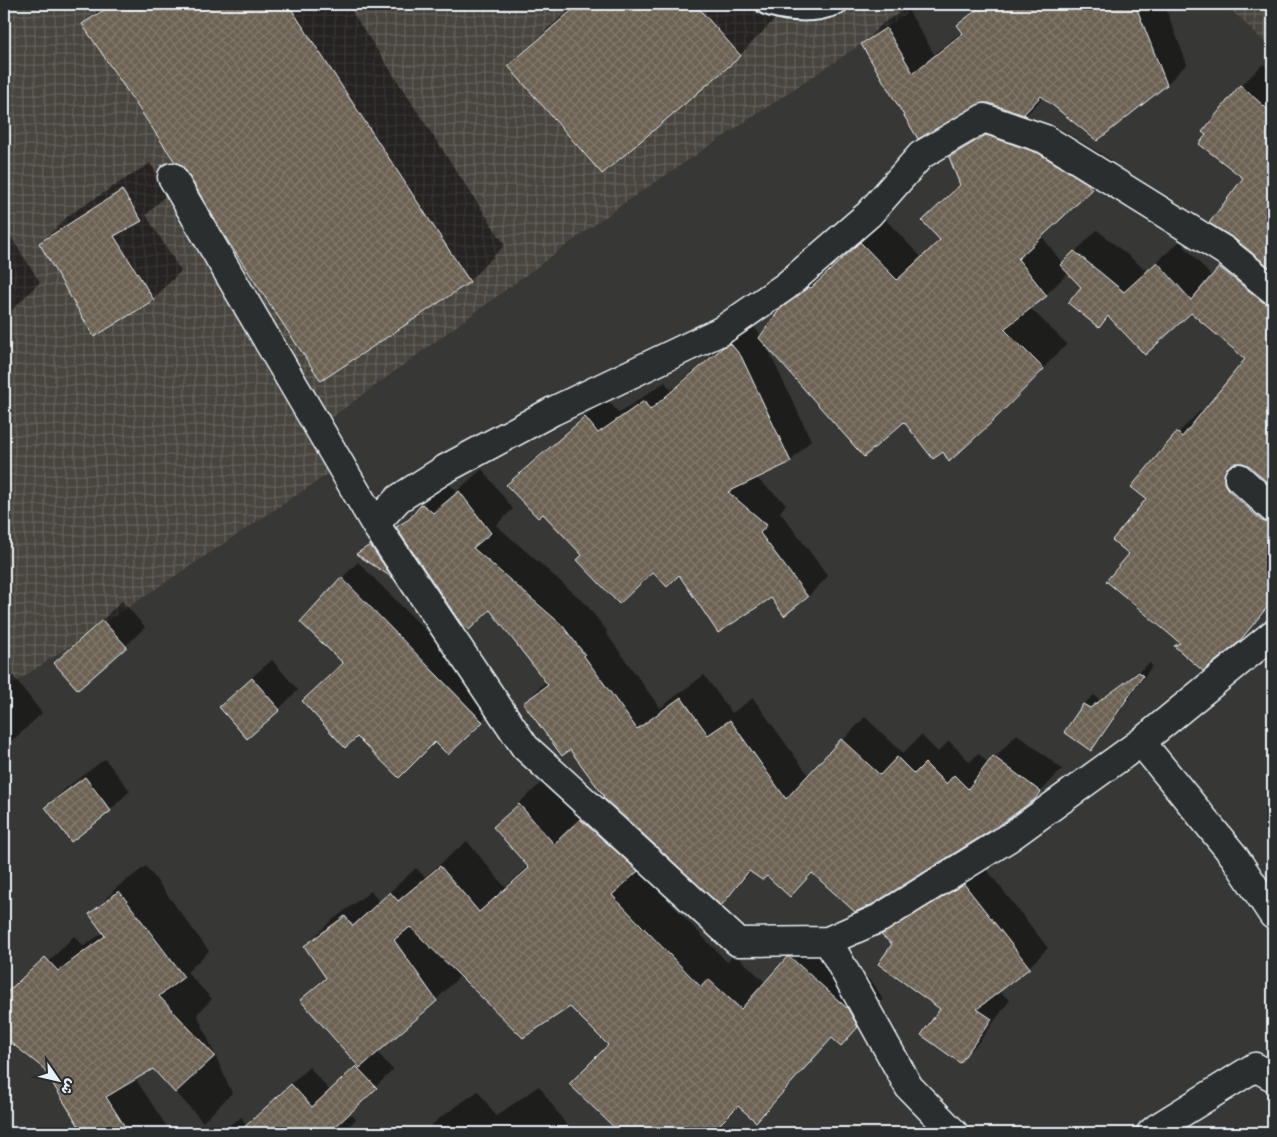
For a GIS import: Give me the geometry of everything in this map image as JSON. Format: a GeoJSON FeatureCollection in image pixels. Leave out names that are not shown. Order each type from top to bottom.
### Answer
{"type":"FeatureCollection","features":[{"type":"Feature","properties":{"kind":"street"},"geometry":{"type":"LineString","coordinates":[[375,524],[398,499],[445,469],[553,411],[722,331],[786,286],[870,214],[921,155],[984,118],[1045,139],[1225,251],[1273,290]]}},
{"type":"Feature","properties":{"kind":"street"},"geometry":{"type":"LineString","coordinates":[[172,177],[375,524],[525,747],[738,942],[828,940],[880,918],[1010,837],[1141,742],[1273,634]]}},
{"type":"Feature","properties":{"kind":"street"},"geometry":{"type":"LineString","coordinates":[[1239,478],[1273,509]]}},
{"type":"Feature","properties":{"kind":"street"},"geometry":{"type":"LineString","coordinates":[[1141,742],[1234,856],[1273,915]]}},
{"type":"Feature","properties":{"kind":"street"},"geometry":{"type":"LineString","coordinates":[[828,940],[909,1087],[954,1133]]}},
{"type":"Feature","properties":{"kind":"street"},"geometry":{"type":"LineString","coordinates":[[1151,1133],[1255,1067],[1273,1077]]}},
{"type":"Feature","properties":{"kind":"lane"},"geometry":{"type":"LineString","coordinates":[[766,4],[791,10],[812,10],[837,4]]}},
{"type":"Feature","properties":{"kind":"shaded area"},"geometry":{"type":"Polygon","coordinates":[[[4,4],[921,4],[624,203],[323,424],[346,462],[4,690],[4,4]]]}},
{"type":"Feature","properties":{"kind":"shaded area"},"geometry":{"type":"Polygon","coordinates":[[[1225,4],[1273,4],[1273,50],[1225,4]]]}},
{"type":"Feature","properties":{"kind":"building"},"geometry":{"type":"Polygon","coordinates":[[[113,4],[288,4],[470,282],[321,381],[227,240],[185,169],[175,162],[82,24],[113,4]]]}},
{"type":"Feature","properties":{"kind":"building"},"geometry":{"type":"Polygon","coordinates":[[[579,4],[695,4],[741,56],[602,174],[508,66],[579,4]]]}},
{"type":"Feature","properties":{"kind":"building"},"geometry":{"type":"Polygon","coordinates":[[[984,4],[1135,4],[1167,85],[1097,141],[1041,96],[1024,114],[1027,116],[989,103],[982,103],[918,139],[861,44],[886,28],[913,73],[963,33],[957,25],[984,4]]]}},
{"type":"Feature","properties":{"kind":"building"},"geometry":{"type":"Polygon","coordinates":[[[1240,85],[1273,114],[1273,270],[1235,239],[1209,223],[1243,178],[1199,144],[1206,135],[1202,132],[1240,85]]]}},
{"type":"Feature","properties":{"kind":"building"},"geometry":{"type":"Polygon","coordinates":[[[986,135],[1038,153],[1087,183],[1092,190],[1018,259],[1047,296],[1004,329],[1044,369],[991,423],[949,462],[943,452],[933,459],[904,422],[864,457],[759,338],[780,309],[809,287],[811,288],[860,242],[897,280],[940,240],[922,221],[960,185],[949,157],[986,135]]]}},
{"type":"Feature","properties":{"kind":"building"},"geometry":{"type":"Polygon","coordinates":[[[122,190],[142,221],[114,236],[154,300],[94,337],[39,243],[122,190]]]}},
{"type":"Feature","properties":{"kind":"building"},"geometry":{"type":"Polygon","coordinates":[[[1074,251],[1124,292],[1157,262],[1191,300],[1219,267],[1263,302],[1273,305],[1273,488],[1250,466],[1243,463],[1234,463],[1227,468],[1224,475],[1224,483],[1228,490],[1262,521],[1273,524],[1273,600],[1238,643],[1203,671],[1174,646],[1180,643],[1106,581],[1129,554],[1112,540],[1146,499],[1131,487],[1177,432],[1182,437],[1245,359],[1191,313],[1145,355],[1108,316],[1099,328],[1068,303],[1081,287],[1060,265],[1074,251]]]}},
{"type":"Feature","properties":{"kind":"building"},"geometry":{"type":"Polygon","coordinates":[[[730,343],[741,356],[791,462],[728,492],[767,525],[760,533],[808,597],[784,616],[771,598],[718,633],[679,575],[667,587],[653,572],[619,604],[577,560],[582,555],[543,514],[538,518],[506,485],[585,417],[598,433],[644,401],[650,410],[730,343]]]}},
{"type":"Feature","properties":{"kind":"building"},"geometry":{"type":"Polygon","coordinates":[[[459,491],[491,533],[473,548],[562,625],[637,729],[681,697],[708,735],[730,720],[786,799],[841,739],[880,775],[897,757],[914,774],[925,763],[946,784],[954,775],[968,789],[993,756],[1041,792],[1035,799],[1001,824],[873,904],[855,912],[812,873],[790,897],[767,876],[762,880],[749,871],[721,906],[603,797],[570,750],[562,756],[523,703],[548,685],[490,610],[469,630],[462,625],[396,527],[409,519],[422,504],[433,513],[459,491]]]}},
{"type":"Feature","properties":{"kind":"building"},"geometry":{"type":"Polygon","coordinates":[[[370,545],[393,578],[356,554],[370,545]]]}},
{"type":"Feature","properties":{"kind":"building"},"geometry":{"type":"Polygon","coordinates":[[[341,577],[483,722],[448,755],[435,742],[399,778],[357,737],[345,748],[302,701],[343,663],[300,622],[341,577]]]}},
{"type":"Feature","properties":{"kind":"building"},"geometry":{"type":"Polygon","coordinates":[[[102,620],[127,647],[78,690],[54,663],[102,620]]]}},
{"type":"Feature","properties":{"kind":"building"},"geometry":{"type":"Polygon","coordinates":[[[1139,672],[1143,676],[1091,751],[1064,732],[1083,704],[1090,708],[1139,672]]]}},
{"type":"Feature","properties":{"kind":"building"},"geometry":{"type":"Polygon","coordinates":[[[252,678],[280,710],[247,739],[219,707],[252,678]]]}},
{"type":"Feature","properties":{"kind":"building"},"geometry":{"type":"Polygon","coordinates":[[[85,777],[111,811],[71,842],[45,807],[85,777]]]}},
{"type":"Feature","properties":{"kind":"building"},"geometry":{"type":"Polygon","coordinates":[[[519,804],[554,844],[580,819],[638,871],[612,895],[701,987],[708,979],[741,1009],[787,957],[790,957],[848,1009],[858,1027],[841,1046],[832,1038],[756,1122],[738,1106],[711,1133],[620,1133],[569,1084],[608,1045],[570,1007],[523,1038],[410,927],[394,940],[437,1001],[360,1068],[300,1000],[326,978],[304,946],[345,916],[353,926],[390,892],[398,901],[440,866],[479,912],[529,868],[493,827],[519,804]]]}},
{"type":"Feature","properties":{"kind":"building"},"geometry":{"type":"Polygon","coordinates":[[[964,884],[1030,968],[977,1009],[992,1019],[960,1063],[921,1035],[940,1009],[878,964],[892,944],[881,935],[964,884]]]}},
{"type":"Feature","properties":{"kind":"building"},"geometry":{"type":"Polygon","coordinates":[[[119,891],[184,977],[159,996],[215,1056],[175,1093],[153,1069],[106,1097],[129,1133],[83,1133],[43,1068],[4,1037],[4,995],[45,957],[58,971],[105,936],[89,914],[119,891]]]}},
{"type":"Feature","properties":{"kind":"building"},"geometry":{"type":"Polygon","coordinates":[[[356,1066],[377,1088],[332,1130],[335,1133],[238,1133],[291,1084],[312,1107],[356,1066]]]}}]}
